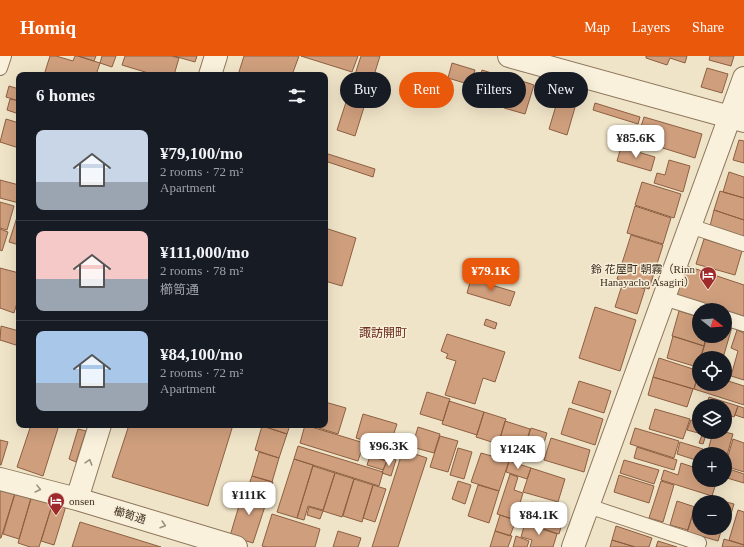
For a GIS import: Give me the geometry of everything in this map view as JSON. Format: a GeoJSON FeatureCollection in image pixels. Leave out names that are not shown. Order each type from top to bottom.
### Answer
{"type":"FeatureCollection","features":[{"type":"Feature","properties":{"kind":"street"},"geometry":{"type":"LineString","coordinates":[[211,72],[216,56]]}},
{"type":"Feature","properties":{"kind":"street"},"geometry":{"type":"LineString","coordinates":[[523,58],[737,119]]}},
{"type":"Feature","properties":{"kind":"street"},"geometry":{"type":"LineString","coordinates":[[573,547],[690,226],[737,119],[744,78]]}},
{"type":"Feature","properties":{"kind":"street"},"geometry":{"type":"LineString","coordinates":[[77,499],[99,428]]}},
{"type":"Feature","properties":{"kind":"street","name":"櫛笥通"},"geometry":{"type":"LineString","coordinates":[[0,479],[77,499],[236,547]]}},
{"type":"Feature","properties":{"kind":"lane"},"geometry":{"type":"LineString","coordinates":[[0,68],[4,56]]}},
{"type":"Feature","properties":{"kind":"lane"},"geometry":{"type":"LineString","coordinates":[[690,226],[744,244]]}},
{"type":"Feature","properties":{"kind":"lane"},"geometry":{"type":"LineString","coordinates":[[664,298],[692,307]]}},
{"type":"Feature","properties":{"kind":"lane"},"geometry":{"type":"LineString","coordinates":[[732,320],[744,324]]}},
{"type":"Feature","properties":{"kind":"lane"},"geometry":{"type":"LineString","coordinates":[[588,506],[699,543]]}},
{"type":"Feature","properties":{"kind":"building"},"geometry":{"type":"Polygon","coordinates":[[[50,56],[56,56],[73,61],[75,56],[78,56],[100,63],[97,72],[45,72],[50,56]]]}},
{"type":"Feature","properties":{"kind":"building"},"geometry":{"type":"Polygon","coordinates":[[[78,56],[96,56],[94,61],[78,56]]]}},
{"type":"Feature","properties":{"kind":"building"},"geometry":{"type":"Polygon","coordinates":[[[102,56],[116,56],[112,67],[100,63],[102,56]]]}},
{"type":"Feature","properties":{"kind":"building"},"geometry":{"type":"Polygon","coordinates":[[[125,56],[171,56],[179,58],[175,72],[145,72],[122,65],[125,56]]]}},
{"type":"Feature","properties":{"kind":"building"},"geometry":{"type":"Polygon","coordinates":[[[174,56],[197,56],[195,62],[174,56]]]}},
{"type":"Feature","properties":{"kind":"building"},"geometry":{"type":"Polygon","coordinates":[[[244,56],[299,56],[293,72],[239,72],[244,56]]]}},
{"type":"Feature","properties":{"kind":"building"},"geometry":{"type":"Polygon","coordinates":[[[301,56],[358,56],[352,72],[301,56]]]}},
{"type":"Feature","properties":{"kind":"building"},"geometry":{"type":"Polygon","coordinates":[[[361,56],[380,56],[375,72],[356,72],[361,56]]]}},
{"type":"Feature","properties":{"kind":"building"},"geometry":{"type":"Polygon","coordinates":[[[646,56],[687,56],[685,63],[670,58],[667,65],[646,58],[646,56]]]}},
{"type":"Feature","properties":{"kind":"building"},"geometry":{"type":"Polygon","coordinates":[[[710,56],[734,56],[731,66],[709,60],[710,56]]]}},
{"type":"Feature","properties":{"kind":"building"},"geometry":{"type":"Polygon","coordinates":[[[452,63],[475,70],[474,72],[462,72],[462,82],[454,80],[454,72],[450,72],[452,63]]]}},
{"type":"Feature","properties":{"kind":"building"},"geometry":{"type":"Polygon","coordinates":[[[707,68],[728,74],[722,93],[701,87],[707,68]]]}},
{"type":"Feature","properties":{"kind":"building"},"geometry":{"type":"Polygon","coordinates":[[[526,82],[534,85],[525,114],[504,108],[526,108],[526,82]]]}},
{"type":"Feature","properties":{"kind":"building"},"geometry":{"type":"Polygon","coordinates":[[[9,86],[16,88],[16,100],[6,97],[9,86]]]}},
{"type":"Feature","properties":{"kind":"building"},"geometry":{"type":"Polygon","coordinates":[[[10,99],[16,100],[16,113],[7,110],[10,99]]]}},
{"type":"Feature","properties":{"kind":"building"},"geometry":{"type":"Polygon","coordinates":[[[595,103],[640,117],[638,124],[593,110],[595,103]]]}},
{"type":"Feature","properties":{"kind":"building"},"geometry":{"type":"Polygon","coordinates":[[[344,108],[364,108],[355,136],[337,130],[344,108]]]}},
{"type":"Feature","properties":{"kind":"building"},"geometry":{"type":"Polygon","coordinates":[[[555,108],[575,108],[567,135],[549,129],[555,108]]]}},
{"type":"Feature","properties":{"kind":"building"},"geometry":{"type":"Polygon","coordinates":[[[644,117],[702,134],[695,158],[637,140],[644,117]]]}},
{"type":"Feature","properties":{"kind":"building"},"geometry":{"type":"Polygon","coordinates":[[[6,119],[16,122],[16,147],[0,142],[6,119]]]}},
{"type":"Feature","properties":{"kind":"building"},"geometry":{"type":"Polygon","coordinates":[[[739,140],[744,141],[744,163],[733,160],[739,140]]]}},
{"type":"Feature","properties":{"kind":"building"},"geometry":{"type":"Polygon","coordinates":[[[621,147],[655,157],[651,171],[617,161],[621,147]]]}},
{"type":"Feature","properties":{"kind":"building"},"geometry":{"type":"Polygon","coordinates":[[[328,154],[375,169],[373,177],[328,162],[328,154]]]}},
{"type":"Feature","properties":{"kind":"building"},"geometry":{"type":"Polygon","coordinates":[[[669,160],[690,166],[683,192],[654,183],[657,173],[665,175],[669,160]]]}},
{"type":"Feature","properties":{"kind":"building"},"geometry":{"type":"Polygon","coordinates":[[[729,172],[744,177],[744,198],[723,192],[729,172]]]}},
{"type":"Feature","properties":{"kind":"building"},"geometry":{"type":"Polygon","coordinates":[[[0,180],[16,184],[16,202],[0,198],[0,180]]]}},
{"type":"Feature","properties":{"kind":"building"},"geometry":{"type":"Polygon","coordinates":[[[642,182],[681,194],[674,218],[635,205],[642,182]]]}},
{"type":"Feature","properties":{"kind":"building"},"geometry":{"type":"Polygon","coordinates":[[[720,191],[744,198],[744,220],[714,210],[720,191]]]}},
{"type":"Feature","properties":{"kind":"building"},"geometry":{"type":"Polygon","coordinates":[[[0,202],[14,206],[7,230],[0,228],[0,202]]]}},
{"type":"Feature","properties":{"kind":"building"},"geometry":{"type":"Polygon","coordinates":[[[635,206],[671,218],[663,244],[627,233],[635,206]]]}},
{"type":"Feature","properties":{"kind":"building"},"geometry":{"type":"Polygon","coordinates":[[[714,210],[744,220],[744,237],[710,226],[714,210]]]}},
{"type":"Feature","properties":{"kind":"building"},"geometry":{"type":"Polygon","coordinates":[[[16,220],[16,244],[9,242],[16,220]]]}},
{"type":"Feature","properties":{"kind":"building"},"geometry":{"type":"Polygon","coordinates":[[[0,229],[8,232],[2,251],[0,250],[0,229]]]}},
{"type":"Feature","properties":{"kind":"building"},"geometry":{"type":"Polygon","coordinates":[[[328,229],[356,238],[342,286],[328,282],[328,229]]]}},
{"type":"Feature","properties":{"kind":"building"},"geometry":{"type":"Polygon","coordinates":[[[631,235],[663,245],[649,289],[617,279],[631,235]]]}},
{"type":"Feature","properties":{"kind":"building"},"geometry":{"type":"Polygon","coordinates":[[[704,239],[742,251],[735,275],[696,264],[704,239]]]}},
{"type":"Feature","properties":{"kind":"building","name":"鈴 花屋町 朝霧（Rinn Hanayacho Asagiri）"},"geometry":{"type":"Polygon","coordinates":[[[681,264],[744,285],[744,318],[732,314],[732,303],[696,303],[670,295],[681,264]]]}},
{"type":"Feature","properties":{"kind":"building"},"geometry":{"type":"Polygon","coordinates":[[[0,268],[16,272],[16,306],[14,313],[0,308],[0,268]]]}},
{"type":"Feature","properties":{"kind":"building"},"geometry":{"type":"Polygon","coordinates":[[[471,279],[515,292],[510,306],[467,293],[471,279]]]}},
{"type":"Feature","properties":{"kind":"building"},"geometry":{"type":"Polygon","coordinates":[[[623,282],[645,289],[637,314],[615,307],[623,282]]]}},
{"type":"Feature","properties":{"kind":"building"},"geometry":{"type":"Polygon","coordinates":[[[595,307],[636,320],[620,371],[579,358],[595,307]]]}},
{"type":"Feature","properties":{"kind":"building"},"geometry":{"type":"Polygon","coordinates":[[[679,311],[692,315],[692,342],[672,336],[679,311]]]}},
{"type":"Feature","properties":{"kind":"building"},"geometry":{"type":"Polygon","coordinates":[[[486,319],[497,323],[495,329],[484,325],[486,319]]]}},
{"type":"Feature","properties":{"kind":"building"},"geometry":{"type":"Polygon","coordinates":[[[1,326],[16,330],[16,345],[0,340],[1,326]]]}},
{"type":"Feature","properties":{"kind":"building"},"geometry":{"type":"Polygon","coordinates":[[[737,330],[744,333],[744,380],[732,376],[738,351],[731,348],[737,330]]]}},
{"type":"Feature","properties":{"kind":"building"},"geometry":{"type":"Polygon","coordinates":[[[447,334],[505,352],[495,382],[483,378],[475,404],[445,395],[456,361],[446,358],[448,354],[441,351],[447,334]]]}},
{"type":"Feature","properties":{"kind":"building"},"geometry":{"type":"Polygon","coordinates":[[[673,336],[704,346],[702,351],[692,351],[692,366],[667,358],[673,336]]]}},
{"type":"Feature","properties":{"kind":"building"},"geometry":{"type":"Polygon","coordinates":[[[694,343],[705,343],[704,346],[694,343]]]}},
{"type":"Feature","properties":{"kind":"building"},"geometry":{"type":"Polygon","coordinates":[[[705,343],[727,343],[725,351],[703,351],[705,343]]]}},
{"type":"Feature","properties":{"kind":"building"},"geometry":{"type":"Polygon","coordinates":[[[659,358],[692,369],[692,388],[653,377],[659,358]]]}},
{"type":"Feature","properties":{"kind":"building"},"geometry":{"type":"Polygon","coordinates":[[[653,377],[692,389],[692,391],[687,407],[648,395],[653,377]]]}},
{"type":"Feature","properties":{"kind":"building"},"geometry":{"type":"Polygon","coordinates":[[[579,381],[611,391],[604,413],[572,403],[579,381]]]}},
{"type":"Feature","properties":{"kind":"building"},"geometry":{"type":"Polygon","coordinates":[[[732,382],[744,386],[744,405],[732,401],[732,399],[725,399],[700,391],[732,391],[732,382]]]}},
{"type":"Feature","properties":{"kind":"building"},"geometry":{"type":"Polygon","coordinates":[[[427,392],[450,399],[443,421],[420,414],[427,392]]]}},
{"type":"Feature","properties":{"kind":"building"},"geometry":{"type":"Polygon","coordinates":[[[449,401],[484,412],[477,435],[442,424],[449,401]]]}},
{"type":"Feature","properties":{"kind":"building"},"geometry":{"type":"Polygon","coordinates":[[[328,403],[346,408],[338,434],[319,428],[328,428],[328,403]]]}},
{"type":"Feature","properties":{"kind":"building"},"geometry":{"type":"Polygon","coordinates":[[[732,404],[738,406],[734,417],[732,416],[732,404]]]}},
{"type":"Feature","properties":{"kind":"building"},"geometry":{"type":"Polygon","coordinates":[[[738,406],[744,408],[744,418],[735,415],[738,406]]]}},
{"type":"Feature","properties":{"kind":"building"},"geometry":{"type":"Polygon","coordinates":[[[569,408],[603,419],[595,445],[561,434],[569,408]]]}},
{"type":"Feature","properties":{"kind":"building"},"geometry":{"type":"Polygon","coordinates":[[[655,409],[690,419],[683,439],[649,429],[655,409]]]}},
{"type":"Feature","properties":{"kind":"building"},"geometry":{"type":"Polygon","coordinates":[[[484,412],[506,419],[498,444],[476,437],[484,412]]]}},
{"type":"Feature","properties":{"kind":"building"},"geometry":{"type":"Polygon","coordinates":[[[363,414],[397,424],[389,448],[356,438],[363,414]]]}},
{"type":"Feature","properties":{"kind":"building"},"geometry":{"type":"Polygon","coordinates":[[[691,420],[692,420],[692,431],[687,430],[691,420]]]}},
{"type":"Feature","properties":{"kind":"building"},"geometry":{"type":"Polygon","coordinates":[[[505,421],[530,429],[523,454],[498,446],[505,421]]]}},
{"type":"Feature","properties":{"kind":"building"},"geometry":{"type":"Polygon","coordinates":[[[418,427],[440,434],[434,453],[412,447],[418,427]]]}},
{"type":"Feature","properties":{"kind":"building"},"geometry":{"type":"Polygon","coordinates":[[[30,428],[58,428],[43,476],[17,467],[30,428]]]}},
{"type":"Feature","properties":{"kind":"building"},"geometry":{"type":"Polygon","coordinates":[[[128,428],[232,428],[208,506],[112,477],[128,428]]]}},
{"type":"Feature","properties":{"kind":"building"},"geometry":{"type":"Polygon","coordinates":[[[261,428],[268,428],[287,434],[279,458],[255,450],[261,428]]]}},
{"type":"Feature","properties":{"kind":"building"},"geometry":{"type":"Polygon","coordinates":[[[269,428],[289,428],[287,434],[269,428]]]}},
{"type":"Feature","properties":{"kind":"building"},"geometry":{"type":"Polygon","coordinates":[[[304,428],[315,428],[364,443],[358,461],[300,443],[304,428]]]}},
{"type":"Feature","properties":{"kind":"building"},"geometry":{"type":"Polygon","coordinates":[[[531,428],[547,433],[539,459],[523,454],[531,428]]]}},
{"type":"Feature","properties":{"kind":"building"},"geometry":{"type":"Polygon","coordinates":[[[635,428],[679,441],[674,458],[630,444],[635,428]]]}},
{"type":"Feature","properties":{"kind":"building"},"geometry":{"type":"Polygon","coordinates":[[[78,429],[86,431],[76,462],[69,459],[78,429]]]}},
{"type":"Feature","properties":{"kind":"building"},"geometry":{"type":"Polygon","coordinates":[[[440,436],[458,441],[448,472],[430,467],[440,436]]]}},
{"type":"Feature","properties":{"kind":"building"},"geometry":{"type":"Polygon","coordinates":[[[551,438],[590,450],[584,472],[544,460],[551,438]]]}},
{"type":"Feature","properties":{"kind":"building"},"geometry":{"type":"Polygon","coordinates":[[[700,439],[705,439],[703,444],[699,443],[700,439]]]}},
{"type":"Feature","properties":{"kind":"building"},"geometry":{"type":"Polygon","coordinates":[[[711,439],[732,439],[729,447],[709,447],[711,439]]]}},
{"type":"Feature","properties":{"kind":"building"},"geometry":{"type":"Polygon","coordinates":[[[733,439],[744,443],[744,472],[732,468],[732,447],[731,447],[733,439]]]}},
{"type":"Feature","properties":{"kind":"building"},"geometry":{"type":"Polygon","coordinates":[[[0,440],[8,442],[1,465],[0,465],[0,440]]]}},
{"type":"Feature","properties":{"kind":"building"},"geometry":{"type":"Polygon","coordinates":[[[680,442],[696,447],[692,447],[692,459],[677,454],[680,442]]]}},
{"type":"Feature","properties":{"kind":"building"},"geometry":{"type":"Polygon","coordinates":[[[298,446],[383,472],[379,486],[294,459],[298,446]]]}},
{"type":"Feature","properties":{"kind":"building"},"geometry":{"type":"Polygon","coordinates":[[[369,447],[389,453],[387,461],[366,455],[369,447]]]}},
{"type":"Feature","properties":{"kind":"building"},"geometry":{"type":"Polygon","coordinates":[[[637,447],[677,460],[674,470],[634,458],[637,447]]]}},
{"type":"Feature","properties":{"kind":"building"},"geometry":{"type":"Polygon","coordinates":[[[458,448],[472,452],[464,479],[450,475],[458,448]]]}},
{"type":"Feature","properties":{"kind":"building"},"geometry":{"type":"Polygon","coordinates":[[[403,450],[427,458],[398,547],[372,547],[403,450]]]}},
{"type":"Feature","properties":{"kind":"building"},"geometry":{"type":"Polygon","coordinates":[[[259,452],[279,458],[272,482],[252,476],[259,452]]]}},
{"type":"Feature","properties":{"kind":"building"},"geometry":{"type":"Polygon","coordinates":[[[481,453],[509,461],[499,491],[471,482],[481,453]]]}},
{"type":"Feature","properties":{"kind":"building"},"geometry":{"type":"Polygon","coordinates":[[[370,456],[387,461],[383,470],[367,465],[370,456]]]}},
{"type":"Feature","properties":{"kind":"building"},"geometry":{"type":"Polygon","coordinates":[[[388,458],[396,460],[391,476],[382,473],[388,458]]]}},
{"type":"Feature","properties":{"kind":"building"},"geometry":{"type":"Polygon","coordinates":[[[294,459],[313,465],[297,518],[277,512],[294,459]]]}},
{"type":"Feature","properties":{"kind":"building"},"geometry":{"type":"Polygon","coordinates":[[[624,460],[659,470],[654,484],[620,473],[624,460]]]}},
{"type":"Feature","properties":{"kind":"building"},"geometry":{"type":"Polygon","coordinates":[[[509,461],[531,468],[527,479],[506,472],[509,461]]]}},
{"type":"Feature","properties":{"kind":"building"},"geometry":{"type":"Polygon","coordinates":[[[681,463],[692,467],[692,487],[715,487],[712,495],[661,480],[664,470],[678,475],[681,463]]]}},
{"type":"Feature","properties":{"kind":"building"},"geometry":{"type":"Polygon","coordinates":[[[313,466],[335,473],[323,510],[308,506],[304,520],[297,518],[313,466]]]}},
{"type":"Feature","properties":{"kind":"building"},"geometry":{"type":"Polygon","coordinates":[[[531,468],[565,479],[558,502],[523,492],[531,468]]]}},
{"type":"Feature","properties":{"kind":"building"},"geometry":{"type":"Polygon","coordinates":[[[732,470],[744,474],[744,483],[732,479],[732,470]]]}},
{"type":"Feature","properties":{"kind":"building"},"geometry":{"type":"Polygon","coordinates":[[[335,473],[354,479],[342,517],[323,511],[335,473]]]}},
{"type":"Feature","properties":{"kind":"building"},"geometry":{"type":"Polygon","coordinates":[[[510,474],[518,477],[514,490],[523,493],[515,520],[497,514],[510,474]]]}},
{"type":"Feature","properties":{"kind":"building"},"geometry":{"type":"Polygon","coordinates":[[[619,475],[654,486],[649,503],[614,492],[619,475]]]}},
{"type":"Feature","properties":{"kind":"building"},"geometry":{"type":"Polygon","coordinates":[[[252,476],[273,482],[268,497],[247,490],[252,476]]]}},
{"type":"Feature","properties":{"kind":"building"},"geometry":{"type":"Polygon","coordinates":[[[354,479],[373,485],[362,522],[343,516],[354,479]]]}},
{"type":"Feature","properties":{"kind":"building"},"geometry":{"type":"Polygon","coordinates":[[[458,481],[471,485],[465,504],[452,499],[458,481]]]}},
{"type":"Feature","properties":{"kind":"building"},"geometry":{"type":"Polygon","coordinates":[[[661,481],[674,485],[663,522],[649,518],[661,481]]]}},
{"type":"Feature","properties":{"kind":"building"},"geometry":{"type":"Polygon","coordinates":[[[0,485],[16,490],[1,538],[0,538],[0,485]]]}},
{"type":"Feature","properties":{"kind":"building"},"geometry":{"type":"Polygon","coordinates":[[[373,485],[386,489],[375,522],[363,518],[373,485]]]}},
{"type":"Feature","properties":{"kind":"building"},"geometry":{"type":"Polygon","coordinates":[[[478,485],[499,491],[489,523],[468,516],[478,485]]]}},
{"type":"Feature","properties":{"kind":"building"},"geometry":{"type":"Polygon","coordinates":[[[244,489],[268,497],[253,543],[230,536],[244,489]]]}},
{"type":"Feature","properties":{"kind":"building"},"geometry":{"type":"Polygon","coordinates":[[[16,490],[32,495],[19,539],[3,534],[16,490]]]}},
{"type":"Feature","properties":{"kind":"building"},"geometry":{"type":"Polygon","coordinates":[[[32,495],[53,502],[39,547],[30,547],[18,543],[32,495]]]}},
{"type":"Feature","properties":{"kind":"building"},"geometry":{"type":"Polygon","coordinates":[[[677,501],[692,506],[692,517],[688,530],[670,525],[677,501]]]}},
{"type":"Feature","properties":{"kind":"building"},"geometry":{"type":"Polygon","coordinates":[[[53,502],[66,506],[54,545],[41,541],[53,502]]]}},
{"type":"Feature","properties":{"kind":"building"},"geometry":{"type":"Polygon","coordinates":[[[532,502],[565,513],[559,534],[525,523],[532,502]]]}},
{"type":"Feature","properties":{"kind":"building"},"geometry":{"type":"Polygon","coordinates":[[[309,507],[323,511],[320,519],[307,515],[309,507]]]}},
{"type":"Feature","properties":{"kind":"building"},"geometry":{"type":"Polygon","coordinates":[[[738,510],[744,512],[744,545],[729,540],[730,535],[732,535],[738,510]]]}},
{"type":"Feature","properties":{"kind":"building"},"geometry":{"type":"Polygon","coordinates":[[[272,514],[320,529],[315,547],[262,546],[272,514]]]}},
{"type":"Feature","properties":{"kind":"building"},"geometry":{"type":"Polygon","coordinates":[[[500,515],[516,520],[510,536],[495,531],[500,515]]]}},
{"type":"Feature","properties":{"kind":"building"},"geometry":{"type":"Polygon","coordinates":[[[692,516],[692,533],[687,532],[692,516]]]}},
{"type":"Feature","properties":{"kind":"building"},"geometry":{"type":"Polygon","coordinates":[[[80,522],[161,547],[72,547],[80,522]]]}},
{"type":"Feature","properties":{"kind":"building"},"geometry":{"type":"Polygon","coordinates":[[[525,523],[557,534],[553,547],[530,547],[532,540],[521,537],[525,523]]]}},
{"type":"Feature","properties":{"kind":"building"},"geometry":{"type":"Polygon","coordinates":[[[616,526],[652,538],[649,547],[635,547],[612,540],[616,526]]]}},
{"type":"Feature","properties":{"kind":"building"},"geometry":{"type":"Polygon","coordinates":[[[338,531],[361,538],[358,547],[333,547],[338,531]]]}},
{"type":"Feature","properties":{"kind":"building"},"geometry":{"type":"Polygon","coordinates":[[[495,531],[512,536],[508,547],[490,547],[495,531]]]}},
{"type":"Feature","properties":{"kind":"building"},"geometry":{"type":"Polygon","coordinates":[[[697,535],[720,535],[718,541],[697,535]]]}},
{"type":"Feature","properties":{"kind":"building"},"geometry":{"type":"Polygon","coordinates":[[[516,536],[529,541],[527,547],[513,547],[516,536]]]}},
{"type":"Feature","properties":{"kind":"building"},"geometry":{"type":"Polygon","coordinates":[[[724,539],[744,545],[744,547],[722,547],[724,539]]]}},
{"type":"Feature","properties":{"kind":"building"},"geometry":{"type":"Polygon","coordinates":[[[612,540],[635,547],[610,547],[612,540]]]}},
{"type":"Feature","properties":{"kind":"building"},"geometry":{"type":"Polygon","coordinates":[[[658,541],[677,547],[656,547],[658,541]]]}},
{"type":"Feature","properties":{"kind":"place","name":"鈴 花屋町 朝霧（Rinn Hanayacho Asagiri）"},"geometry":{"type":"Point","coordinates":[708,290]}},
{"type":"Feature","properties":{"kind":"place","name":"onsen"},"geometry":{"type":"Point","coordinates":[56,516]}},
{"type":"Feature","properties":{"kind":"district","name":"諏訪開町"},"geometry":{"type":"Point","coordinates":[383,333]}}]}
